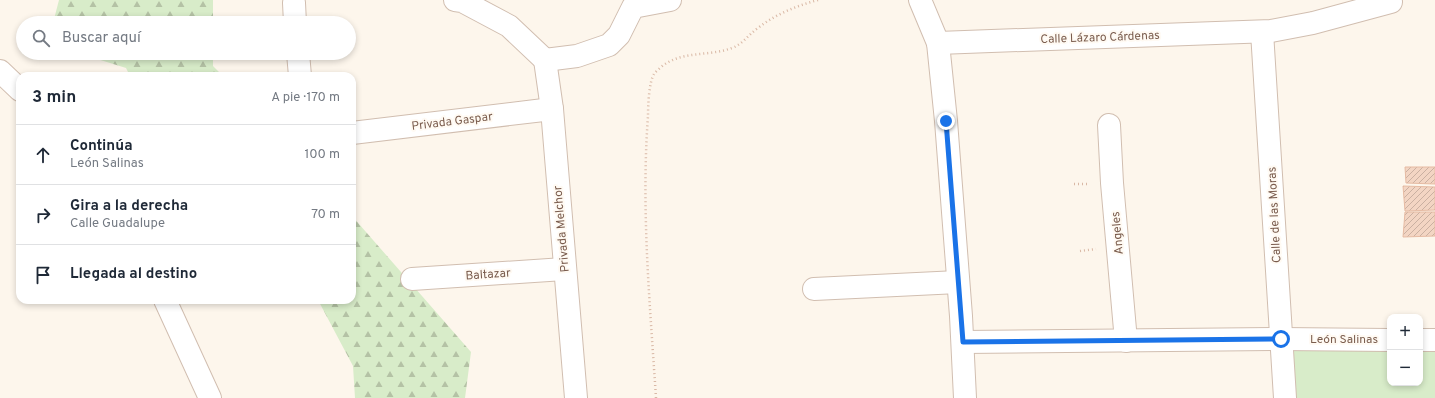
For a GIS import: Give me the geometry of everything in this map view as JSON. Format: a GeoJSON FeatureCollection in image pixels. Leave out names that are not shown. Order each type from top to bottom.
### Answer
{"type":"FeatureCollection","features":[{"type":"Feature","properties":{"kind":"street"},"geometry":{"type":"LineString","coordinates":[[455,0],[462,1],[508,26],[545,60],[577,56],[609,45],[622,30],[633,4],[670,0]]}},
{"type":"Feature","properties":{"kind":"street"},"geometry":{"type":"LineString","coordinates":[[920,0],[938,43],[946,121],[963,342],[965,398]]}},
{"type":"Feature","properties":{"kind":"street","name":"Calle Lázaro Cárdenas"},"geometry":{"type":"LineString","coordinates":[[938,43],[1262,32],[1313,24],[1391,2]]}},
{"type":"Feature","properties":{"kind":"street","name":"Calle de las Moras"},"geometry":{"type":"LineString","coordinates":[[1262,32],[1285,398]]}},
{"type":"Feature","properties":{"kind":"street"},"geometry":{"type":"LineString","coordinates":[[299,60],[300,72]]}},
{"type":"Feature","properties":{"kind":"street","name":"Privada Melchor"},"geometry":{"type":"LineString","coordinates":[[545,60],[552,109],[564,269],[576,398]]}},
{"type":"Feature","properties":{"kind":"street"},"geometry":{"type":"LineString","coordinates":[[0,71],[16,86]]}},
{"type":"Feature","properties":{"kind":"street","name":"Privada Gaspar"},"geometry":{"type":"LineString","coordinates":[[356,133],[552,109]]}},
{"type":"Feature","properties":{"kind":"street","name":"Angeles"},"geometry":{"type":"LineString","coordinates":[[1109,125],[1126,341]]}},
{"type":"Feature","properties":{"kind":"street","name":"Baltazar"},"geometry":{"type":"LineString","coordinates":[[412,279],[564,269]]}},
{"type":"Feature","properties":{"kind":"street"},"geometry":{"type":"LineString","coordinates":[[814,289],[958,282]]}},
{"type":"Feature","properties":{"kind":"street"},"geometry":{"type":"LineString","coordinates":[[166,304],[210,398]]}},
{"type":"Feature","properties":{"kind":"street","name":"León Salinas"},"geometry":{"type":"LineString","coordinates":[[963,342],[1281,339],[1387,340]]}},
{"type":"Feature","properties":{"kind":"street"},"geometry":{"type":"LineString","coordinates":[[1423,340],[1435,340]]}},
{"type":"Feature","properties":{"kind":"path"},"geometry":{"type":"LineString","coordinates":[[656,398],[647,255],[646,202],[647,122],[649,92],[653,75],[668,62],[680,57],[708,54],[740,45],[756,29],[769,20],[796,6],[818,0]]}},
{"type":"Feature","properties":{"kind":"green space"},"geometry":{"type":"Polygon","coordinates":[[[59,0],[213,0],[213,16],[55,16],[59,0]]]}},
{"type":"Feature","properties":{"kind":"green space"},"geometry":{"type":"Polygon","coordinates":[[[100,60],[213,60],[213,66],[219,72],[128,72],[126,68],[100,60]]]}},
{"type":"Feature","properties":{"kind":"green space"},"geometry":{"type":"Polygon","coordinates":[[[356,221],[471,352],[465,398],[355,398],[353,366],[320,304],[356,304],[356,221]]]}},
{"type":"Feature","properties":{"kind":"green space"},"geometry":{"type":"Polygon","coordinates":[[[1290,348],[1387,349],[1387,386],[1423,386],[1423,349],[1435,349],[1435,398],[1291,398],[1290,348]]]}},
{"type":"Feature","properties":{"kind":"building"},"geometry":{"type":"Polygon","coordinates":[[[1405,167],[1435,167],[1435,184],[1406,183],[1405,167]]]}},
{"type":"Feature","properties":{"kind":"building"},"geometry":{"type":"Polygon","coordinates":[[[1403,186],[1435,187],[1435,210],[1405,211],[1403,186]]]}},
{"type":"Feature","properties":{"kind":"building"},"geometry":{"type":"Polygon","coordinates":[[[1405,212],[1435,212],[1435,236],[1403,237],[1405,212]]]}},
{"type":"Feature","properties":{"kind":"route"},"geometry":{"type":"LineString","coordinates":[[946,121],[963,342],[1281,339]]}}]}
